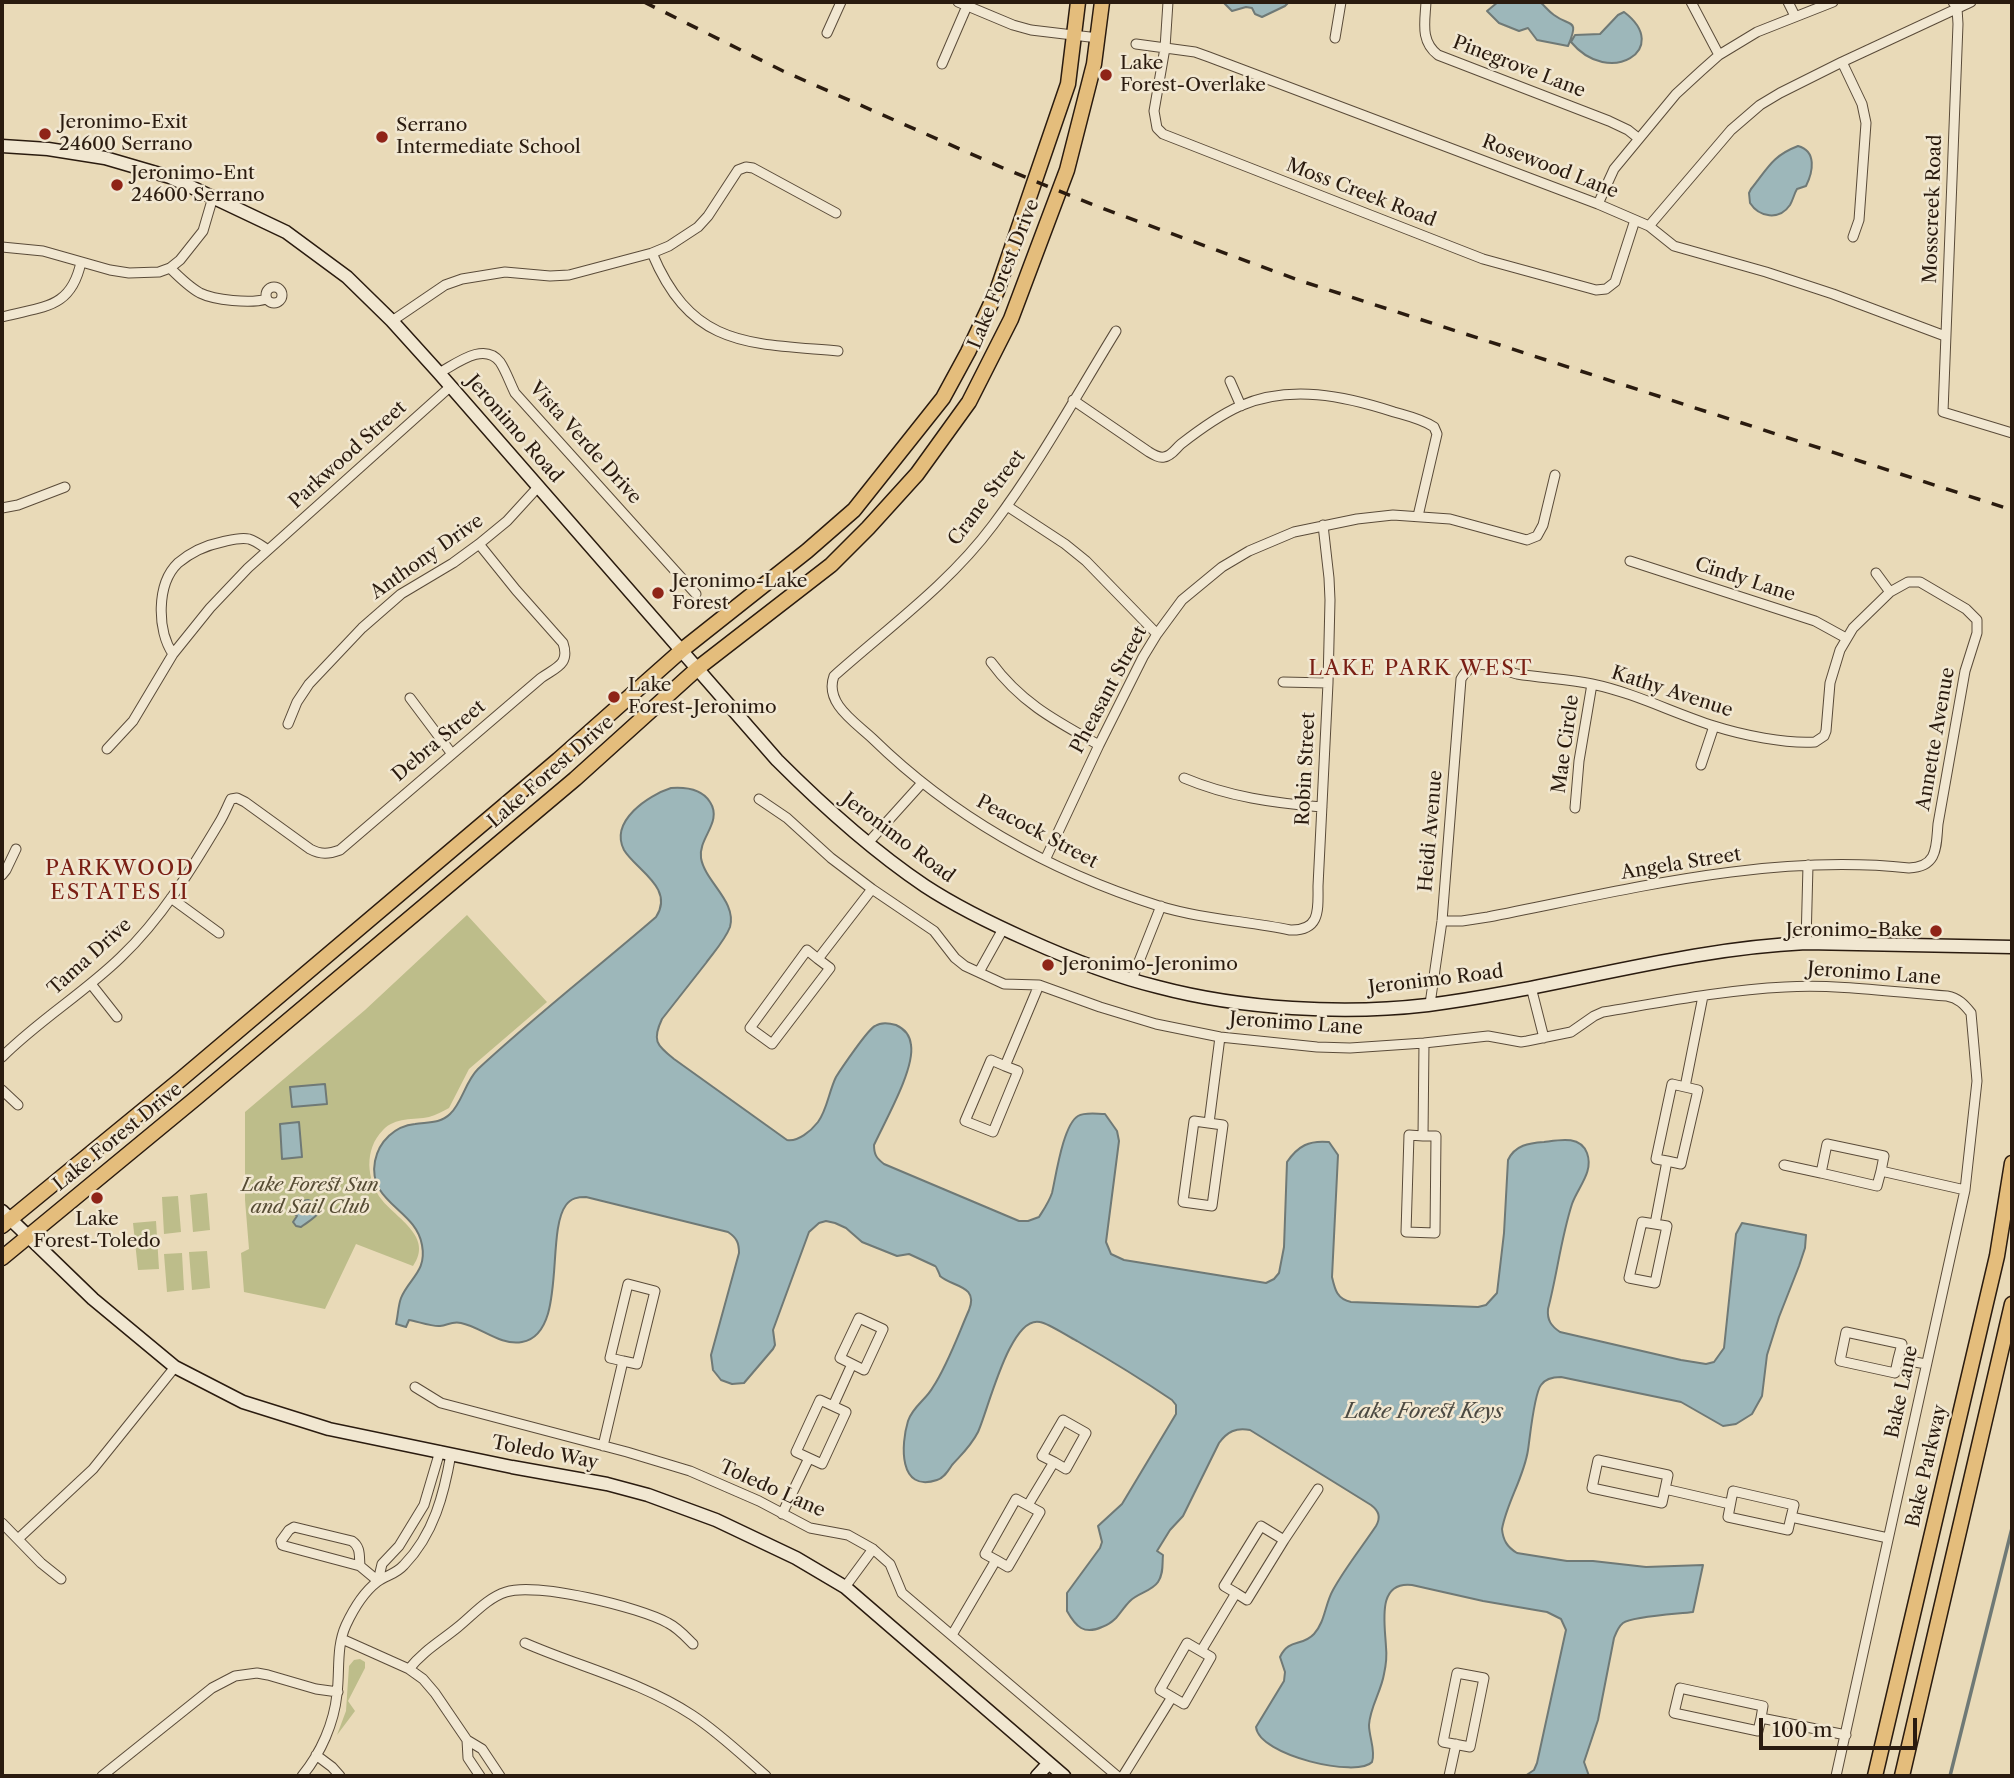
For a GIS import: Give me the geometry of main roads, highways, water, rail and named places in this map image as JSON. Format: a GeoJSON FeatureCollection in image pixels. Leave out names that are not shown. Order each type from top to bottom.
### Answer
{"type":"FeatureCollection","features":[{"type":"Feature","properties":{"kind":"main road","name":"Lake Forest Drive"},"geometry":{"type":"LineString","coordinates":[[4,1219],[180,1080],[538,776],[682,649],[807,551],[854,510],[943,398],[997,291],[1068,84],[1079,2]]}},
{"type":"Feature","properties":{"kind":"main road","name":"Lake Forest Drive"},"geometry":{"type":"LineString","coordinates":[[2,1258],[207,1090],[575,779],[698,668],[831,565],[917,474],[969,402],[1011,318],[1067,170],[1094,64],[1102,2]]}},
{"type":"Feature","properties":{"kind":"main road","name":"Jeronimo Road"},"geometry":{"type":"LineString","coordinates":[[2,146],[48,149],[104,158],[170,177],[286,232],[347,277],[392,321],[451,386],[777,760],[832,814],[867,844],[936,893],[1003,929],[1080,962],[1183,993],[1232,1002],[1349,1009],[1430,1004],[1751,947],[1806,943],[2012,947]]}},
{"type":"Feature","properties":{"kind":"main road","name":"Bake Parkway"},"geometry":{"type":"LineString","coordinates":[[1875,1776],[1997,1256],[2012,1163]]}},
{"type":"Feature","properties":{"kind":"main road","name":"Toledo Way"},"geometry":{"type":"LineString","coordinates":[[4,1219],[29,1236],[93,1299],[175,1367],[243,1402],[329,1429],[607,1484],[660,1499],[751,1535],[845,1587],[1064,1776]]}},
{"type":"Feature","properties":{"kind":"main road"},"geometry":{"type":"LineString","coordinates":[[1902,1776],[2012,1304]]}},
{"type":"Feature","properties":{"kind":"main road"},"geometry":{"type":"LineString","coordinates":[[1037,1776],[1048,1764]]}},
{"type":"Feature","properties":{"kind":"water"},"geometry":{"type":"Polygon","coordinates":[[[1223,2],[1289,2],[1262,17],[1255,14],[1252,8],[1232,11],[1223,2]]]}},
{"type":"Feature","properties":{"kind":"water"},"geometry":{"type":"Polygon","coordinates":[[[1498,2],[1540,2],[1554,15],[1572,24],[1573,31],[1568,46],[1537,40],[1528,28],[1519,31],[1499,23],[1487,11],[1498,2]]]}},
{"type":"Feature","properties":{"kind":"water"},"geometry":{"type":"Polygon","coordinates":[[[1624,12],[1637,26],[1642,39],[1639,50],[1630,58],[1617,62],[1602,62],[1586,55],[1571,42],[1575,35],[1600,34],[1624,12]]]}},
{"type":"Feature","properties":{"kind":"water"},"geometry":{"type":"Polygon","coordinates":[[[1798,146],[1811,157],[1812,169],[1806,186],[1797,189],[1790,205],[1780,213],[1769,215],[1758,211],[1750,203],[1751,189],[1776,158],[1798,146]]]}},
{"type":"Feature","properties":{"kind":"water","name":"Lake Forest Keys"},"geometry":{"type":"Polygon","coordinates":[[[671,788],[693,790],[710,802],[714,816],[703,844],[701,858],[708,875],[725,900],[731,918],[730,927],[722,941],[662,1019],[657,1032],[658,1042],[674,1059],[787,1140],[804,1135],[818,1122],[836,1077],[872,1029],[880,1024],[893,1024],[908,1035],[911,1055],[898,1095],[874,1145],[876,1156],[884,1164],[1019,1221],[1028,1221],[1039,1217],[1052,1193],[1064,1140],[1073,1121],[1084,1114],[1105,1114],[1117,1131],[1119,1141],[1106,1242],[1111,1254],[1124,1260],[1266,1283],[1279,1273],[1284,1247],[1287,1162],[1305,1145],[1329,1142],[1338,1155],[1332,1277],[1340,1296],[1351,1302],[1478,1307],[1486,1305],[1497,1293],[1508,1160],[1514,1151],[1528,1144],[1574,1141],[1584,1147],[1589,1160],[1565,1230],[1548,1309],[1550,1322],[1560,1332],[1706,1364],[1714,1362],[1724,1348],[1736,1234],[1742,1223],[1806,1235],[1805,1248],[1767,1355],[1762,1396],[1752,1414],[1736,1424],[1723,1426],[1681,1402],[1561,1377],[1547,1380],[1539,1390],[1526,1460],[1502,1529],[1508,1546],[1517,1553],[1567,1561],[1646,1567],[1703,1565],[1693,1612],[1636,1619],[1623,1623],[1617,1630],[1598,1720],[1584,1762],[1589,1776],[1525,1776],[1534,1770],[1537,1763],[1566,1630],[1561,1619],[1547,1612],[1412,1585],[1393,1590],[1385,1606],[1386,1664],[1369,1725],[1372,1762],[1363,1766],[1330,1766],[1290,1755],[1273,1747],[1261,1737],[1256,1727],[1284,1681],[1285,1672],[1280,1657],[1287,1647],[1309,1638],[1318,1629],[1333,1590],[1378,1523],[1379,1517],[1371,1505],[1250,1430],[1232,1431],[1219,1443],[1183,1516],[1157,1551],[1163,1555],[1158,1582],[1133,1598],[1116,1618],[1106,1625],[1090,1630],[1081,1628],[1067,1611],[1067,1593],[1100,1548],[1102,1542],[1098,1526],[1122,1504],[1176,1414],[1176,1405],[1137,1377],[1053,1328],[1040,1322],[1029,1324],[1019,1333],[1010,1348],[978,1432],[969,1446],[942,1478],[924,1482],[915,1479],[905,1464],[904,1442],[908,1421],[943,1369],[969,1310],[970,1296],[963,1288],[940,1276],[935,1266],[909,1254],[897,1256],[862,1242],[846,1228],[835,1223],[819,1223],[809,1232],[773,1330],[775,1345],[744,1383],[732,1384],[721,1380],[713,1370],[711,1355],[739,1253],[735,1239],[728,1232],[586,1197],[570,1201],[560,1219],[551,1303],[545,1321],[536,1335],[522,1342],[514,1342],[498,1339],[461,1323],[437,1326],[409,1320],[406,1327],[396,1324],[401,1298],[420,1268],[423,1254],[418,1233],[378,1187],[374,1175],[380,1147],[389,1136],[401,1128],[438,1121],[450,1114],[478,1069],[656,917],[661,907],[661,897],[652,880],[624,850],[622,829],[626,819],[643,803],[671,788]]]}},
{"type":"Feature","properties":{"kind":"water"},"geometry":{"type":"Polygon","coordinates":[[[325,1084],[327,1104],[292,1107],[290,1087],[325,1084]]]}},
{"type":"Feature","properties":{"kind":"water"},"geometry":{"type":"Polygon","coordinates":[[[299,1122],[302,1157],[282,1159],[280,1124],[299,1122]]]}},
{"type":"Feature","properties":{"kind":"water"},"geometry":{"type":"Polygon","coordinates":[[[308,1200],[319,1208],[319,1212],[301,1227],[296,1226],[293,1222],[297,1216],[290,1210],[301,1201],[308,1200]]]}},
{"type":"Feature","properties":{"kind":"waterway"},"geometry":{"type":"LineString","coordinates":[[1950,1776],[2012,1528]]}},
{"type":"Feature","properties":{"kind":"railway"},"geometry":{"type":"LineString","coordinates":[[644,2],[783,71],[1096,206],[1301,281],[2012,510]]}},
{"type":"Feature","properties":{"kind":"place","name":"Lake Forest-Overlake"},"geometry":{"type":"Point","coordinates":[1106,75]}},
{"type":"Feature","properties":{"kind":"place","name":"Jeronimo-Exit 24600 Serrano"},"geometry":{"type":"Point","coordinates":[45,134]}},
{"type":"Feature","properties":{"kind":"place","name":"Serrano Intermediate School"},"geometry":{"type":"Point","coordinates":[382,137]}},
{"type":"Feature","properties":{"kind":"place","name":"Jeronimo-Ent 24600 Serrano"},"geometry":{"type":"Point","coordinates":[117,185]}},
{"type":"Feature","properties":{"kind":"place","name":"Jeronimo-Lake Forest"},"geometry":{"type":"Point","coordinates":[658,593]}},
{"type":"Feature","properties":{"kind":"place","name":"Lake Forest-Jeronimo"},"geometry":{"type":"Point","coordinates":[614,697]}},
{"type":"Feature","properties":{"kind":"place","name":"Jeronimo-Bake"},"geometry":{"type":"Point","coordinates":[1936,931]}},
{"type":"Feature","properties":{"kind":"place","name":"Jeronimo-Jeronimo"},"geometry":{"type":"Point","coordinates":[1048,965]}},
{"type":"Feature","properties":{"kind":"place","name":"Lake Forest-Toledo"},"geometry":{"type":"Point","coordinates":[97,1198]}},
{"type":"Feature","properties":{"kind":"district","name":"LAKE PARK WEST"},"geometry":{"type":"Point","coordinates":[1421,669]}},
{"type":"Feature","properties":{"kind":"district","name":"PARKWOOD ESTATES II"},"geometry":{"type":"Point","coordinates":[120,881]}},
{"type":"Feature","properties":{"kind":"park label","name":"Lake Forest Sun and Sail Club"},"geometry":{"type":"Point","coordinates":[310,1197]}}]}
